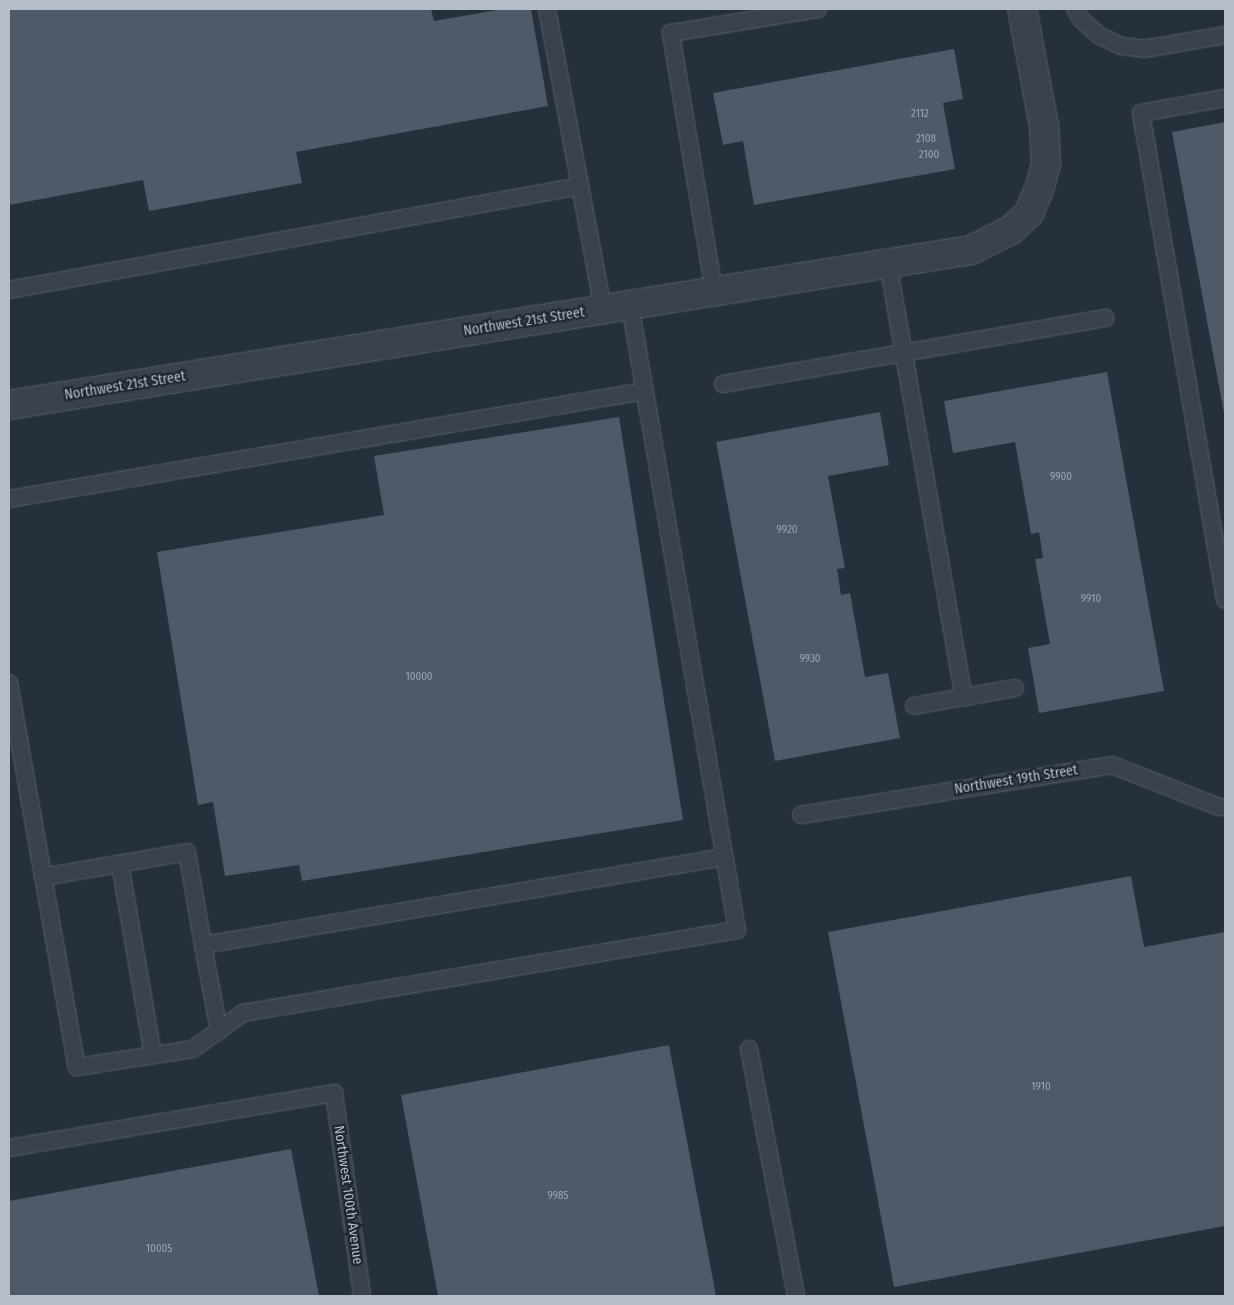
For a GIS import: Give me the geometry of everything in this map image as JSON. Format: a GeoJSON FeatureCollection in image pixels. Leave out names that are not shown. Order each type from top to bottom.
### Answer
{"type":"FeatureCollection","features":[{"type":"Feature","properties":{"kind":"street","name":"Northwest 21st Street"},"geometry":{"type":"LineString","coordinates":[[9,405],[970,250],[1012,230],[1029,212],[1039,190],[1046,164],[1044,126],[1022,9]]}},
{"type":"Feature","properties":{"kind":"lane"},"geometry":{"type":"LineString","coordinates":[[547,9],[603,309]]}},
{"type":"Feature","properties":{"kind":"lane"},"geometry":{"type":"LineString","coordinates":[[714,291],[670,33],[818,9]]}},
{"type":"Feature","properties":{"kind":"lane"},"geometry":{"type":"LineString","coordinates":[[1075,9],[1082,20],[1100,36],[1121,46],[1144,48],[1225,35]]}},
{"type":"Feature","properties":{"kind":"lane"},"geometry":{"type":"LineString","coordinates":[[1225,98],[1141,113],[1225,600]]}},
{"type":"Feature","properties":{"kind":"lane"},"geometry":{"type":"LineString","coordinates":[[9,290],[580,186]]}},
{"type":"Feature","properties":{"kind":"lane"},"geometry":{"type":"LineString","coordinates":[[888,263],[964,697]]}},
{"type":"Feature","properties":{"kind":"lane"},"geometry":{"type":"LineString","coordinates":[[9,683],[77,1067],[193,1049],[243,1013],[738,930],[630,305]]}},
{"type":"Feature","properties":{"kind":"lane"},"geometry":{"type":"LineString","coordinates":[[724,384],[1105,318]]}},
{"type":"Feature","properties":{"kind":"lane"},"geometry":{"type":"LineString","coordinates":[[9,499],[645,391]]}},
{"type":"Feature","properties":{"kind":"lane"},"geometry":{"type":"LineString","coordinates":[[914,706],[1015,688]]}},
{"type":"Feature","properties":{"kind":"lane","name":"Northwest 19th Street"},"geometry":{"type":"LineString","coordinates":[[801,815],[1112,765],[1220,807],[1225,807]]}},
{"type":"Feature","properties":{"kind":"lane"},"geometry":{"type":"LineString","coordinates":[[43,877],[187,852],[219,1031]]}},
{"type":"Feature","properties":{"kind":"lane"},"geometry":{"type":"LineString","coordinates":[[203,945],[725,857]]}},
{"type":"Feature","properties":{"kind":"lane"},"geometry":{"type":"LineString","coordinates":[[120,864],[153,1055]]}},
{"type":"Feature","properties":{"kind":"lane"},"geometry":{"type":"LineString","coordinates":[[749,1049],[796,1296]]}},
{"type":"Feature","properties":{"kind":"lane","name":"Northwest 100th Avenue"},"geometry":{"type":"LineString","coordinates":[[9,1148],[334,1093],[362,1296]]}},
{"type":"Feature","properties":{"kind":"building"},"geometry":{"type":"Polygon","coordinates":[[[9,9],[431,9],[434,21],[503,9],[531,9],[548,106],[296,152],[302,183],[149,211],[143,180],[9,205],[9,9]]]}},
{"type":"Feature","properties":{"kind":"building"},"geometry":{"type":"Polygon","coordinates":[[[954,49],[963,99],[943,103],[955,169],[754,205],[743,141],[723,145],[713,93],[954,49]]]}},
{"type":"Feature","properties":{"kind":"building"},"geometry":{"type":"Polygon","coordinates":[[[1225,122],[1225,413],[1224,413],[1172,132],[1225,122]]]}},
{"type":"Feature","properties":{"kind":"building"},"geometry":{"type":"Polygon","coordinates":[[[1107,372],[1164,691],[1039,713],[1028,648],[1050,644],[1035,559],[1043,558],[1039,532],[1031,534],[1015,442],[953,453],[944,401],[1107,372]]]}},
{"type":"Feature","properties":{"kind":"building"},"geometry":{"type":"Polygon","coordinates":[[[880,412],[889,465],[828,476],[845,568],[837,569],[841,595],[850,593],[865,677],[888,673],[900,738],[775,761],[716,442],[880,412]]]}},
{"type":"Feature","properties":{"kind":"building"},"geometry":{"type":"Polygon","coordinates":[[[619,417],[683,820],[302,881],[299,865],[225,876],[213,802],[198,805],[157,552],[384,515],[374,456],[619,417]]]}},
{"type":"Feature","properties":{"kind":"building"},"geometry":{"type":"Polygon","coordinates":[[[1131,876],[1144,947],[1225,932],[1225,1226],[894,1287],[828,932],[1131,876]]]}},
{"type":"Feature","properties":{"kind":"building"},"geometry":{"type":"Polygon","coordinates":[[[669,1045],[716,1296],[438,1296],[401,1095],[669,1045]]]}},
{"type":"Feature","properties":{"kind":"building"},"geometry":{"type":"Polygon","coordinates":[[[291,1149],[319,1296],[9,1296],[9,1201],[291,1149]]]}}]}
